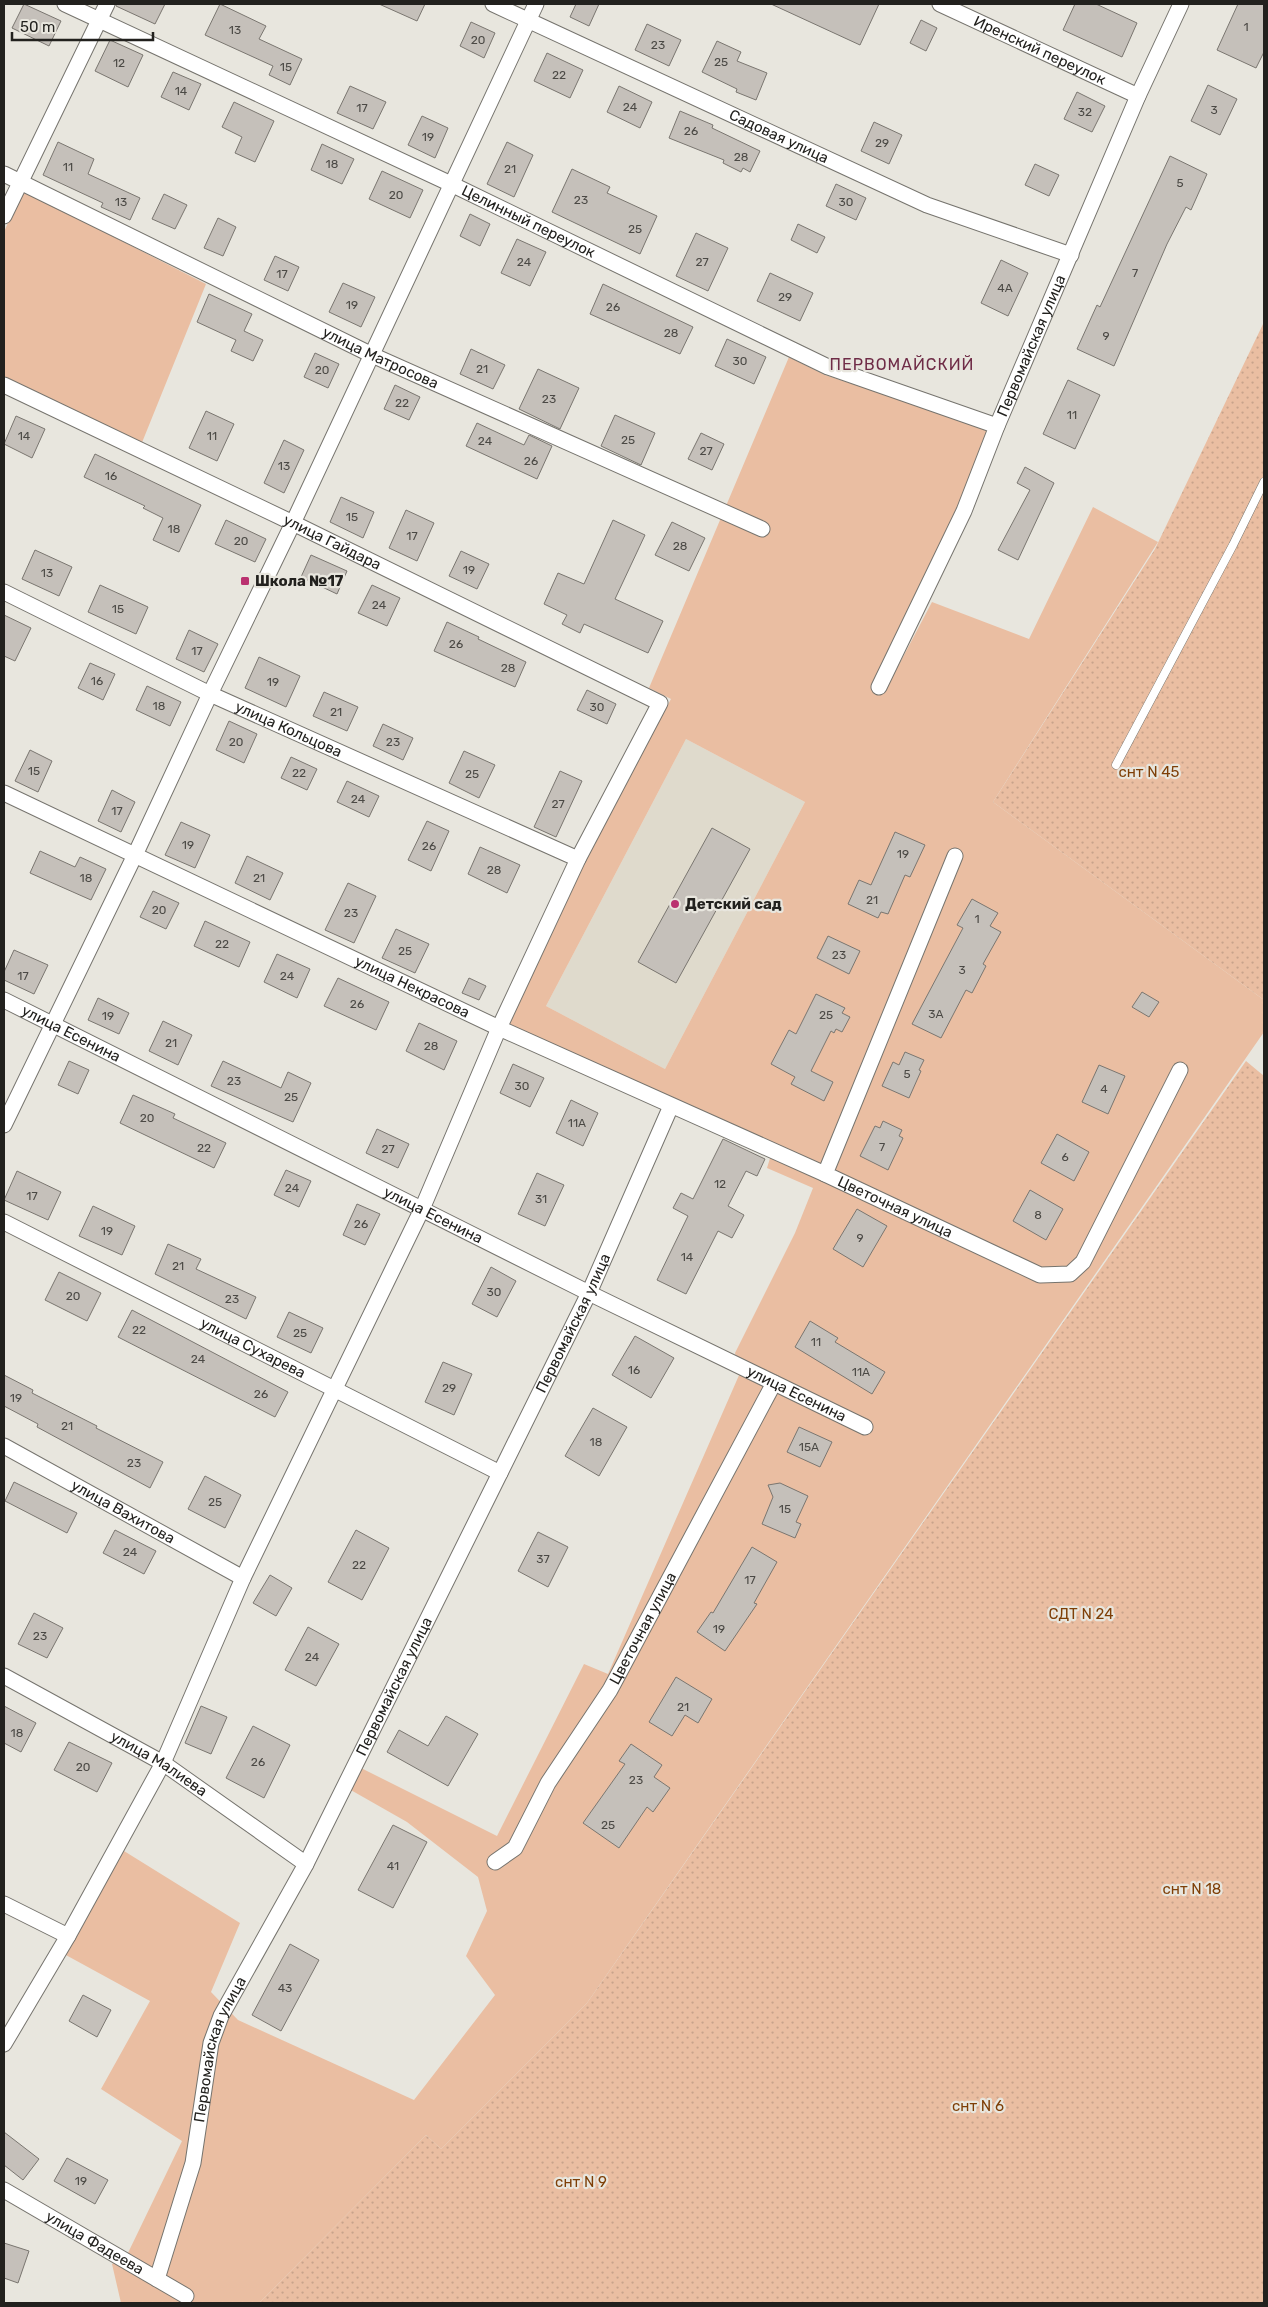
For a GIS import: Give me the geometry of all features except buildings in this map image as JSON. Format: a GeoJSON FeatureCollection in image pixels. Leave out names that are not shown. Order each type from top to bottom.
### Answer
{"type":"FeatureCollection","features":[{"type":"Feature","properties":{"kind":"street","name":"Целинный переулок"},"geometry":{"type":"LineString","coordinates":[[65,4],[451,184],[828,367],[997,426]]}},
{"type":"Feature","properties":{"kind":"street"},"geometry":{"type":"LineString","coordinates":[[4,216],[19,181],[108,4]]}},
{"type":"Feature","properties":{"kind":"street","name":"Садовая улица"},"geometry":{"type":"LineString","coordinates":[[493,4],[928,205],[1071,254]]}},
{"type":"Feature","properties":{"kind":"street"},"geometry":{"type":"LineString","coordinates":[[4,1125],[293,523],[536,4]]}},
{"type":"Feature","properties":{"kind":"street","name":"Иренский переулок"},"geometry":{"type":"LineString","coordinates":[[940,4],[1138,96]]}},
{"type":"Feature","properties":{"kind":"street","name":"Первомайская улица"},"geometry":{"type":"LineString","coordinates":[[879,687],[964,511],[997,426],[1138,96],[1181,4]]}},
{"type":"Feature","properties":{"kind":"street","name":"улица Матросова"},"geometry":{"type":"LineString","coordinates":[[4,174],[372,355],[762,529]]}},
{"type":"Feature","properties":{"kind":"street","name":"улица Гайдара"},"geometry":{"type":"LineString","coordinates":[[4,386],[293,523],[660,703],[578,859]]}},
{"type":"Feature","properties":{"kind":"street","name":"улица Кольцова"},"geometry":{"type":"LineString","coordinates":[[4,592],[210,694],[578,859]]}},
{"type":"Feature","properties":{"kind":"street","name":"улица Некрасова"},"geometry":{"type":"LineString","coordinates":[[4,793],[499,1028],[825,1174]]}},
{"type":"Feature","properties":{"kind":"street","name":"Цветочная улица"},"geometry":{"type":"LineString","coordinates":[[955,856],[825,1174],[1040,1275],[1070,1274],[1083,1262],[1180,1070]]}},
{"type":"Feature","properties":{"kind":"street"},"geometry":{"type":"LineString","coordinates":[[4,2044],[68,1936],[163,1763],[243,1578],[332,1390],[422,1209],[499,1028],[578,859]]}},
{"type":"Feature","properties":{"kind":"street","name":"улица Есенина"},"geometry":{"type":"LineString","coordinates":[[4,1000],[54,1023],[589,1293],[865,1427]]}},
{"type":"Feature","properties":{"kind":"street","name":"Первомайская улица"},"geometry":{"type":"LineString","coordinates":[[157,2280],[193,2163],[211,2043],[221,2016],[306,1864],[500,1473],[589,1293],[671,1106]]}},
{"type":"Feature","properties":{"kind":"street","name":"улица Сухарева"},"geometry":{"type":"LineString","coordinates":[[4,1222],[332,1390],[500,1473]]}},
{"type":"Feature","properties":{"kind":"street","name":"Цветочная улица"},"geometry":{"type":"LineString","coordinates":[[495,1862],[515,1848],[548,1783],[610,1690],[774,1383]]}},
{"type":"Feature","properties":{"kind":"street","name":"улица Вахитова"},"geometry":{"type":"LineString","coordinates":[[4,1446],[243,1578]]}},
{"type":"Feature","properties":{"kind":"street","name":"улица Малиева"},"geometry":{"type":"LineString","coordinates":[[4,1676],[163,1763],[306,1864]]}},
{"type":"Feature","properties":{"kind":"street"},"geometry":{"type":"LineString","coordinates":[[4,1904],[68,1936]]}},
{"type":"Feature","properties":{"kind":"street","name":"улица Фадеева"},"geometry":{"type":"LineString","coordinates":[[4,2190],[186,2296]]}},
{"type":"Feature","properties":{"kind":"lane"},"geometry":{"type":"LineString","coordinates":[[1116,765],[1233,545],[1264,482]]}},
{"type":"Feature","properties":{"kind":"shaded area","name":"Детский сад"},"geometry":{"type":"Polygon","coordinates":[[[686,739],[805,802],[665,1069],[546,1006],[686,739]]]}},
{"type":"Feature","properties":{"kind":"green space"},"geometry":{"type":"Polygon","coordinates":[[[22,190],[206,284],[141,445],[4,379],[4,232],[22,190]]]}},
{"type":"Feature","properties":{"kind":"green space","name":"снт N 45"},"geometry":{"type":"Polygon","coordinates":[[[1264,322],[1264,1000],[993,802],[1155,549],[1264,322]]]}},
{"type":"Feature","properties":{"kind":"green space"},"geometry":{"type":"Polygon","coordinates":[[[789,357],[825,375],[990,429],[959,507],[872,690],[884,693],[932,602],[1029,639],[1093,507],[1158,542],[993,802],[1264,1000],[1264,1032],[587,2003],[441,2149],[426,2135],[259,2303],[121,2303],[112,2264],[127,2255],[182,2141],[101,2089],[150,2001],[64,1954],[124,1851],[240,1923],[211,1992],[238,2020],[414,2100],[495,1995],[466,1956],[487,1911],[478,1877],[407,1822],[349,1789],[361,1768],[497,1836],[584,1664],[608,1674],[740,1373],[735,1353],[795,1233],[813,1188],[767,1168],[771,1155],[504,1031],[584,862],[671,699],[649,688],[789,357]],[[686,739],[546,1006],[665,1069],[805,802],[686,739]]]}},
{"type":"Feature","properties":{"kind":"green space"},"geometry":{"type":"Polygon","coordinates":[[[1246,1061],[1264,1076],[1264,2303],[259,2303],[426,2135],[441,2149],[587,2003],[1246,1061]]]}},
{"type":"Feature","properties":{"kind":"place","name":"Школа №17"},"geometry":{"type":"Point","coordinates":[245,581]}},
{"type":"Feature","properties":{"kind":"place","name":"Детский сад"},"geometry":{"type":"Point","coordinates":[675,904]}},
{"type":"Feature","properties":{"kind":"district","name":"ПЕРВОМАЙСКИЙ"},"geometry":{"type":"Point","coordinates":[902,364]}},
{"type":"Feature","properties":{"kind":"park label","name":"СДТ N 24"},"geometry":{"type":"Point","coordinates":[1081,1614]}},
{"type":"Feature","properties":{"kind":"park label","name":"снт N 18"},"geometry":{"type":"Point","coordinates":[1192,1889]}},
{"type":"Feature","properties":{"kind":"park label","name":"снт N 6"},"geometry":{"type":"Point","coordinates":[978,2106]}},
{"type":"Feature","properties":{"kind":"park label","name":"снт N 9"},"geometry":{"type":"Point","coordinates":[581,2182]}}]}
